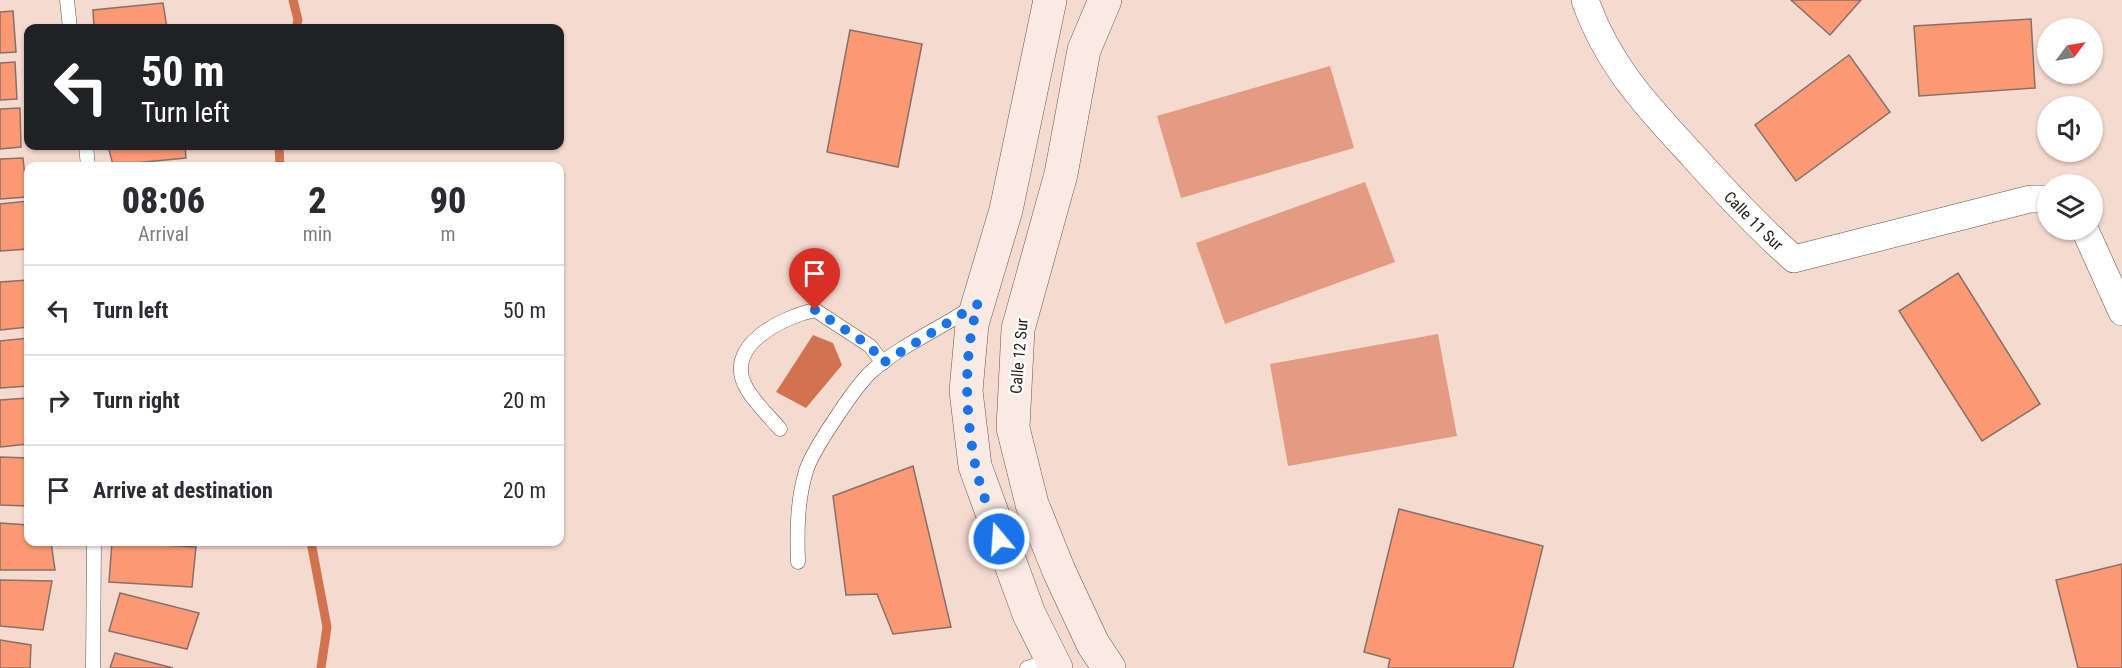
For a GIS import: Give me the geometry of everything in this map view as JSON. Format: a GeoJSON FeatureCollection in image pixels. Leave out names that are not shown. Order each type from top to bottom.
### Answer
{"type":"FeatureCollection","features":[{"type":"Feature","properties":{"kind":"main road"},"geometry":{"type":"LineString","coordinates":[[1045,665],[975,465],[966,391],[972,324],[1006,210],[1050,0]]}},
{"type":"Feature","properties":{"kind":"main road","name":"Calle 12 Sur"},"geometry":{"type":"LineString","coordinates":[[1105,0],[1083,50],[1061,174],[1018,329],[1013,428],[1032,504],[1047,543],[1093,644],[1109,668]]}},
{"type":"Feature","properties":{"kind":"street","name":"Calle 11 Sur"},"geometry":{"type":"LineString","coordinates":[[1585,0],[1596,31],[1632,89],[1756,226],[1794,259],[2037,199]]}},
{"type":"Feature","properties":{"kind":"street"},"geometry":{"type":"LineString","coordinates":[[2090,240],[2122,312]]}},
{"type":"Feature","properties":{"kind":"lane"},"geometry":{"type":"LineString","coordinates":[[67,0],[70,24]]}},
{"type":"Feature","properties":{"kind":"lane"},"geometry":{"type":"LineString","coordinates":[[798,562],[797,516],[806,469],[841,410],[870,372],[978,304]]}},
{"type":"Feature","properties":{"kind":"lane"},"geometry":{"type":"LineString","coordinates":[[780,429],[746,388],[741,370],[745,353],[759,335],[790,316],[815,310],[870,346],[883,363]]}},
{"type":"Feature","properties":{"kind":"lane"},"geometry":{"type":"LineString","coordinates":[[93,668],[94,546]]}},
{"type":"Feature","properties":{"kind":"shaded area"},"geometry":{"type":"Polygon","coordinates":[[[1330,66],[1354,148],[1181,198],[1157,116],[1330,66]]]}},
{"type":"Feature","properties":{"kind":"shaded area"},"geometry":{"type":"Polygon","coordinates":[[[1365,182],[1395,262],[1225,324],[1196,243],[1365,182]]]}},
{"type":"Feature","properties":{"kind":"shaded area"},"geometry":{"type":"Polygon","coordinates":[[[1438,334],[1457,436],[1288,466],[1270,364],[1438,334]]]}},
{"type":"Feature","properties":{"kind":"shaded area"},"geometry":{"type":"Polygon","coordinates":[[[813,335],[833,343],[842,365],[806,408],[776,392],[813,335]]]}},
{"type":"Feature","properties":{"kind":"building"},"geometry":{"type":"Polygon","coordinates":[[[1791,0],[1861,0],[1830,35],[1791,0]]]}},
{"type":"Feature","properties":{"kind":"building"},"geometry":{"type":"Polygon","coordinates":[[[163,3],[166,24],[94,24],[93,10],[163,3]]]}},
{"type":"Feature","properties":{"kind":"building"},"geometry":{"type":"Polygon","coordinates":[[[13,11],[16,52],[0,53],[0,12],[13,11]]]}},
{"type":"Feature","properties":{"kind":"building"},"geometry":{"type":"Polygon","coordinates":[[[2031,19],[2035,88],[1919,96],[1914,26],[2031,19]]]}},
{"type":"Feature","properties":{"kind":"building"},"geometry":{"type":"Polygon","coordinates":[[[850,30],[922,44],[898,167],[827,152],[850,30]]]}},
{"type":"Feature","properties":{"kind":"building"},"geometry":{"type":"Polygon","coordinates":[[[1849,55],[1890,112],[1796,181],[1755,125],[1849,55]]]}},
{"type":"Feature","properties":{"kind":"building"},"geometry":{"type":"Polygon","coordinates":[[[15,62],[17,99],[0,100],[0,63],[15,62]]]}},
{"type":"Feature","properties":{"kind":"building"},"geometry":{"type":"Polygon","coordinates":[[[20,108],[21,147],[0,149],[0,109],[20,108]]]}},
{"type":"Feature","properties":{"kind":"building"},"geometry":{"type":"Polygon","coordinates":[[[109,150],[185,150],[186,158],[112,162],[109,150]]]}},
{"type":"Feature","properties":{"kind":"building"},"geometry":{"type":"Polygon","coordinates":[[[23,158],[24,197],[0,199],[0,159],[23,158]]]}},
{"type":"Feature","properties":{"kind":"building"},"geometry":{"type":"Polygon","coordinates":[[[24,201],[24,249],[0,251],[0,204],[24,201]]]}},
{"type":"Feature","properties":{"kind":"building"},"geometry":{"type":"Polygon","coordinates":[[[1958,273],[2040,404],[1982,441],[1899,311],[1958,273]]]}},
{"type":"Feature","properties":{"kind":"building"},"geometry":{"type":"Polygon","coordinates":[[[24,280],[24,327],[0,330],[0,282],[24,280]]]}},
{"type":"Feature","properties":{"kind":"building"},"geometry":{"type":"Polygon","coordinates":[[[24,338],[24,386],[0,388],[0,341],[24,338]]]}},
{"type":"Feature","properties":{"kind":"building"},"geometry":{"type":"Polygon","coordinates":[[[24,398],[24,444],[0,447],[0,400],[24,398]]]}},
{"type":"Feature","properties":{"kind":"building"},"geometry":{"type":"Polygon","coordinates":[[[0,457],[24,458],[24,506],[0,505],[0,457]]]}},
{"type":"Feature","properties":{"kind":"building"},"geometry":{"type":"Polygon","coordinates":[[[913,466],[951,627],[893,634],[877,594],[846,595],[833,496],[913,466]]]}},
{"type":"Feature","properties":{"kind":"building"},"geometry":{"type":"Polygon","coordinates":[[[1399,509],[1543,546],[1513,668],[1388,668],[1390,659],[1364,652],[1399,509]]]}},
{"type":"Feature","properties":{"kind":"building"},"geometry":{"type":"Polygon","coordinates":[[[0,523],[24,525],[24,546],[52,546],[55,570],[0,570],[0,523]]]}},
{"type":"Feature","properties":{"kind":"building"},"geometry":{"type":"Polygon","coordinates":[[[112,546],[196,547],[192,587],[109,582],[112,546]]]}},
{"type":"Feature","properties":{"kind":"building"},"geometry":{"type":"Polygon","coordinates":[[[2122,564],[2122,668],[2078,668],[2056,580],[2122,564]]]}},
{"type":"Feature","properties":{"kind":"building"},"geometry":{"type":"Polygon","coordinates":[[[0,580],[52,581],[43,630],[0,626],[0,580]]]}},
{"type":"Feature","properties":{"kind":"building"},"geometry":{"type":"Polygon","coordinates":[[[120,593],[199,613],[187,649],[109,631],[120,593]]]}},
{"type":"Feature","properties":{"kind":"building"},"geometry":{"type":"Polygon","coordinates":[[[0,640],[31,645],[30,668],[0,668],[0,640]]]}},
{"type":"Feature","properties":{"kind":"building"},"geometry":{"type":"Polygon","coordinates":[[[115,653],[173,668],[110,668],[115,653]]]}},
{"type":"Feature","properties":{"kind":"waterway"},"geometry":{"type":"LineString","coordinates":[[293,0],[297,24]]}},
{"type":"Feature","properties":{"kind":"waterway"},"geometry":{"type":"LineString","coordinates":[[279,150],[280,162]]}},
{"type":"Feature","properties":{"kind":"waterway"},"geometry":{"type":"LineString","coordinates":[[312,546],[327,627],[321,668]]}},
{"type":"Feature","properties":{"kind":"route"},"geometry":{"type":"LineString","coordinates":[[815,310],[870,346],[883,363],[978,304],[972,324],[966,391],[975,465],[999,539]]}}]}
